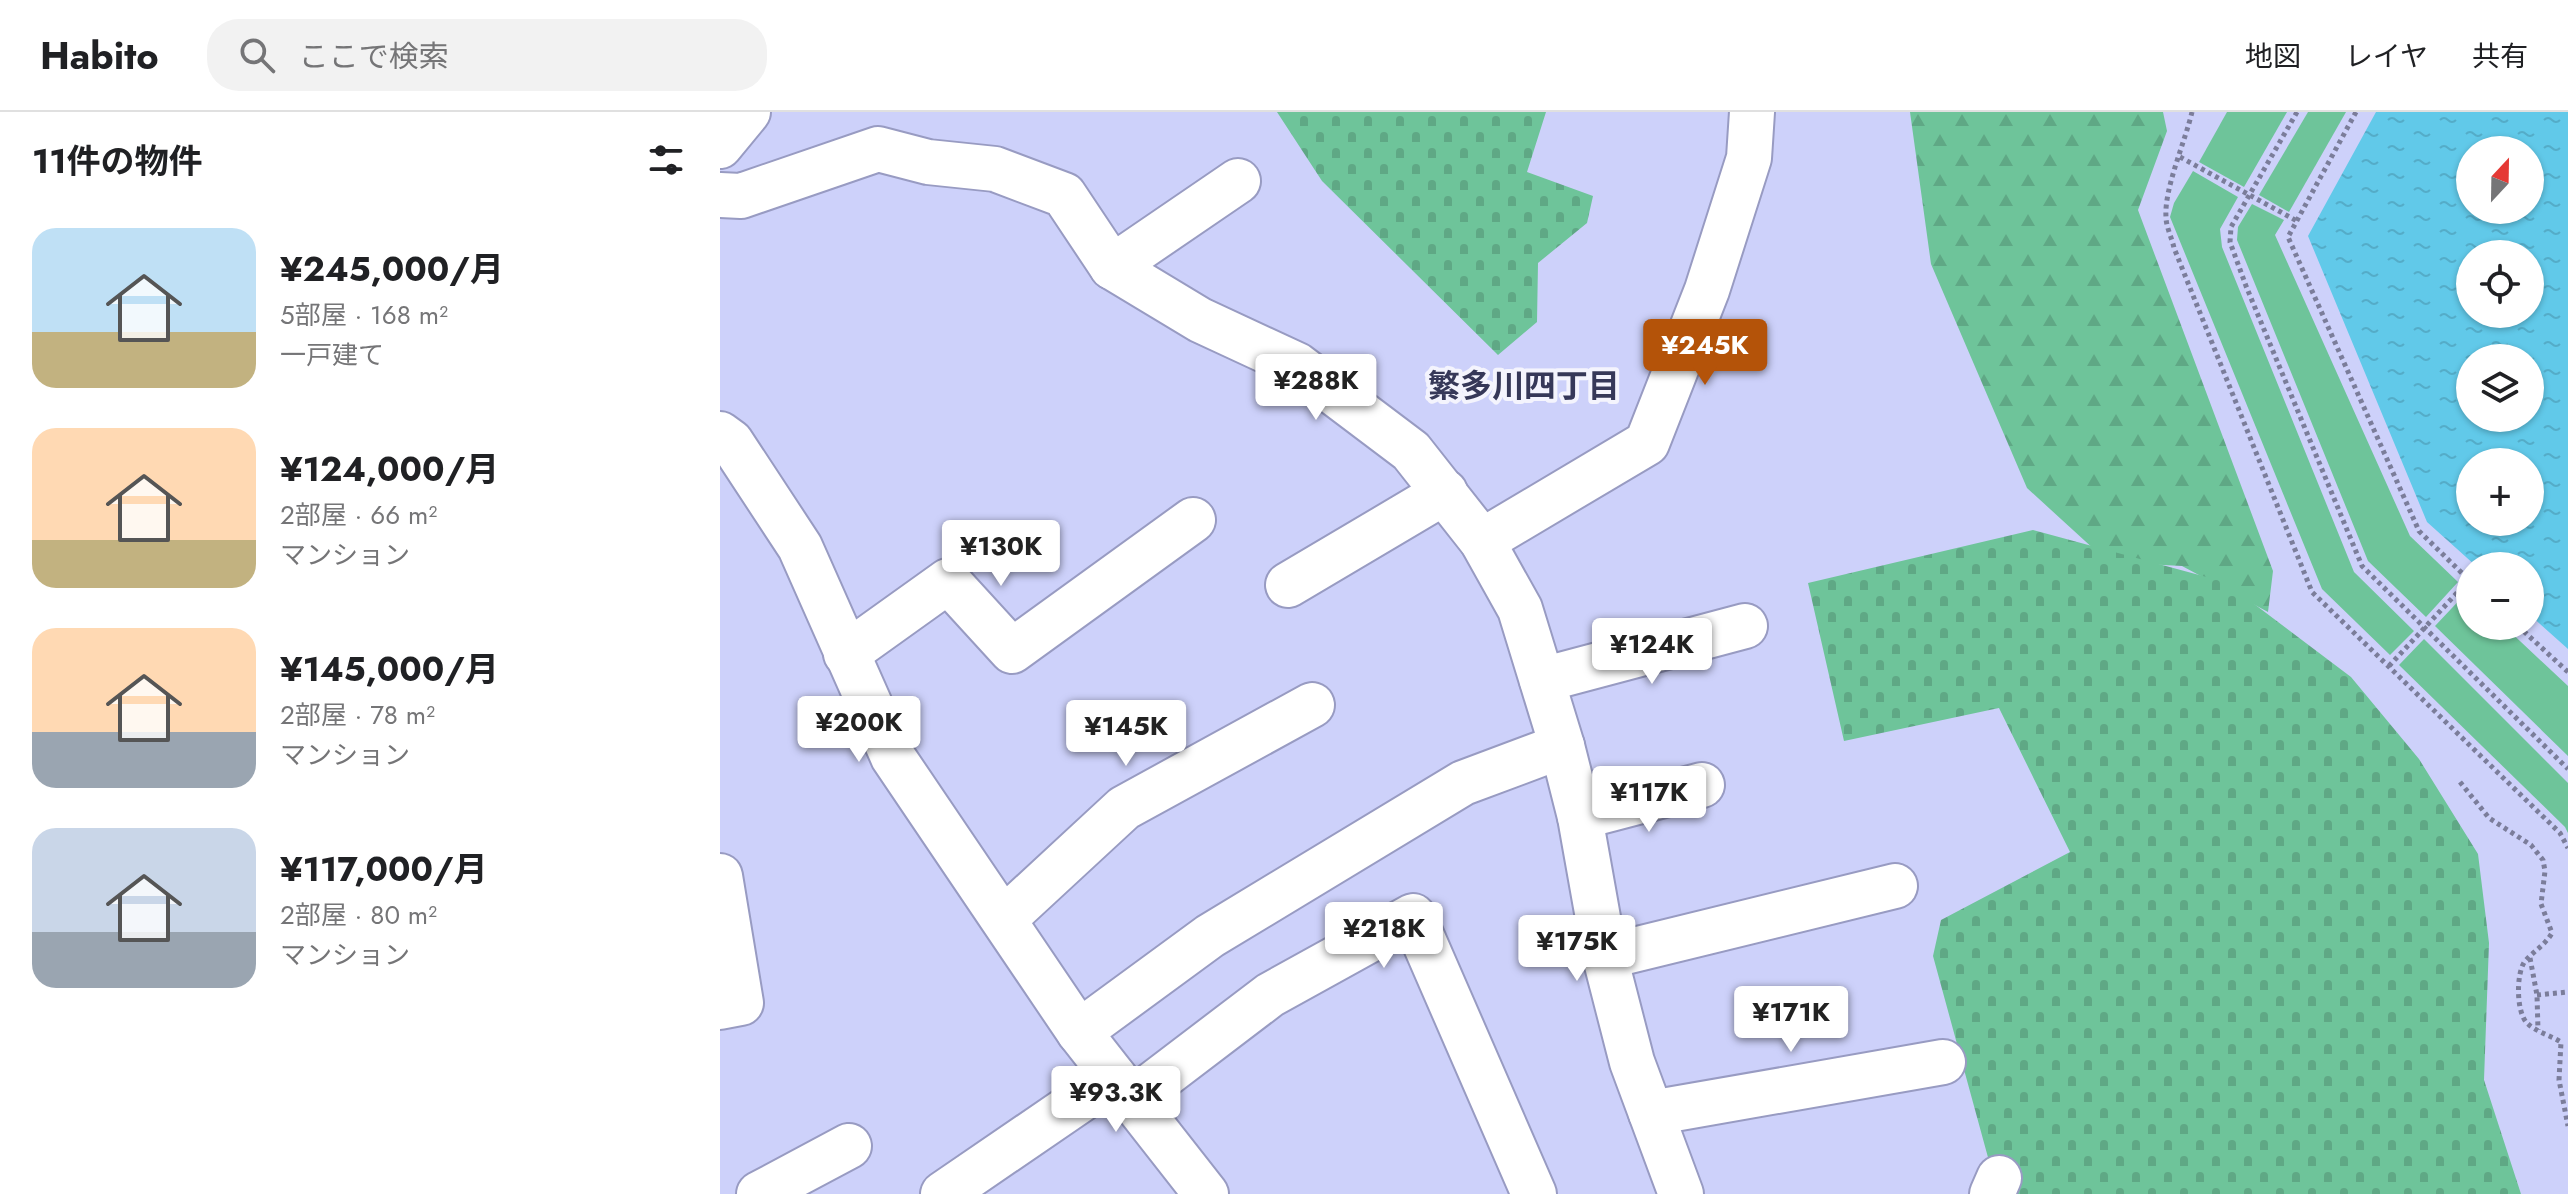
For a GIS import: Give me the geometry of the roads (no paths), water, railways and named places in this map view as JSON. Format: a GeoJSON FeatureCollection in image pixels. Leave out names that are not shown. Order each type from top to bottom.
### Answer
{"type":"FeatureCollection","features":[{"type":"Feature","properties":{"kind":"street"},"geometry":{"type":"LineString","coordinates":[[720,146],[748,112]]}},
{"type":"Feature","properties":{"kind":"street"},"geometry":{"type":"LineString","coordinates":[[1482,541],[1647,443],[1707,290],[1745,173],[1752,112]]}},
{"type":"Feature","properties":{"kind":"street"},"geometry":{"type":"LineString","coordinates":[[720,195],[741,196],[878,149],[928,162],[995,169],[1064,195],[1112,267],[1200,320],[1297,365],[1411,451],[1482,541],[1520,609],[1580,817],[1605,957],[1632,1062],[1681,1194]]}},
{"type":"Feature","properties":{"kind":"street"},"geometry":{"type":"LineString","coordinates":[[1112,267],[1238,181]]}},
{"type":"Feature","properties":{"kind":"street"},"geometry":{"type":"LineString","coordinates":[[720,434],[731,442],[800,547],[893,757],[1079,1032],[1206,1194]]}},
{"type":"Feature","properties":{"kind":"street"},"geometry":{"type":"LineString","coordinates":[[1288,585],[1445,492]]}},
{"type":"Feature","properties":{"kind":"street"},"geometry":{"type":"LineString","coordinates":[[846,654],[948,581],[1012,651],[1193,520]]}},
{"type":"Feature","properties":{"kind":"street"},"geometry":{"type":"LineString","coordinates":[[1542,680],[1745,626]]}},
{"type":"Feature","properties":{"kind":"street"},"geometry":{"type":"LineString","coordinates":[[1004,919],[1124,808],[1312,705]]}},
{"type":"Feature","properties":{"kind":"street"},"geometry":{"type":"LineString","coordinates":[[1079,1032],[1210,936],[1463,783],[1562,746]]}},
{"type":"Feature","properties":{"kind":"street"},"geometry":{"type":"LineString","coordinates":[[1580,817],[1702,785]]}},
{"type":"Feature","properties":{"kind":"street"},"geometry":{"type":"LineString","coordinates":[[720,876],[741,1003],[720,1007]]}},
{"type":"Feature","properties":{"kind":"street"},"geometry":{"type":"LineString","coordinates":[[1605,957],[1895,886]]}},
{"type":"Feature","properties":{"kind":"street"},"geometry":{"type":"LineString","coordinates":[[943,1194],[1123,1088],[1270,995],[1413,916],[1534,1194]]}},
{"type":"Feature","properties":{"kind":"street"},"geometry":{"type":"LineString","coordinates":[[1651,1113],[1943,1062]]}},
{"type":"Feature","properties":{"kind":"street"},"geometry":{"type":"LineString","coordinates":[[759,1194],[849,1146]]}},
{"type":"Feature","properties":{"kind":"water"},"geometry":{"type":"Polygon","coordinates":[[[2376,112],[2568,112],[2568,649],[2544,628],[2544,552],[2460,552],[2427,522],[2308,236],[2376,112]]]}},
{"type":"Feature","properties":{"kind":"district","name":"繁多川四丁目"},"geometry":{"type":"Point","coordinates":[1524,386]}}]}
